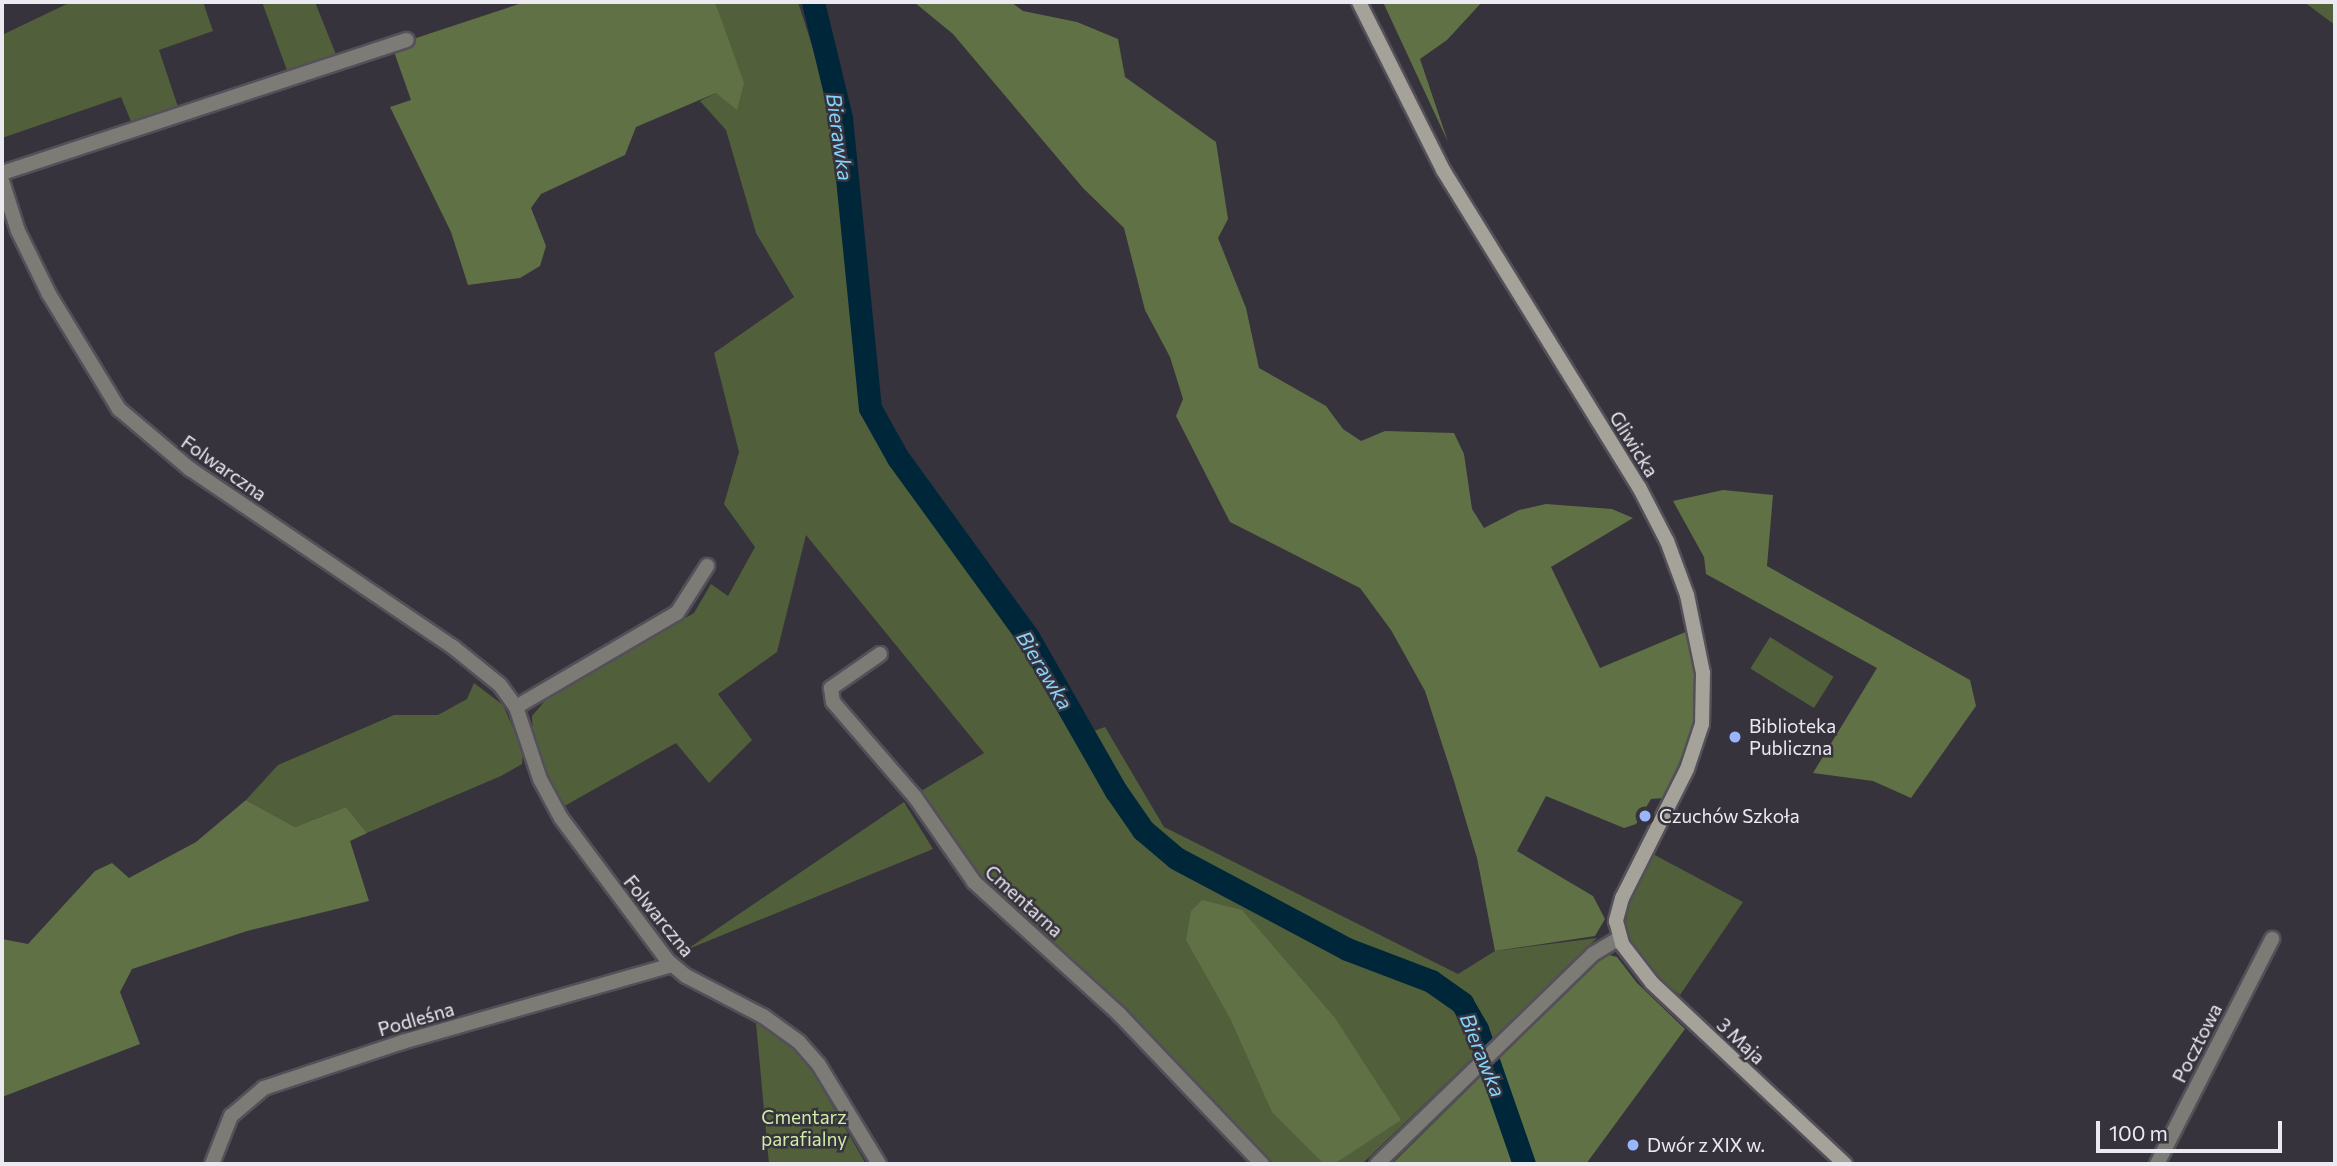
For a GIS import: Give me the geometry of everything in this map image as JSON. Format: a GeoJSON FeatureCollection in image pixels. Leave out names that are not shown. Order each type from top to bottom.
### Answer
{"type":"FeatureCollection","features":[{"type":"Feature","properties":{"kind":"main road","name":"Gliwicka"},"geometry":{"type":"LineString","coordinates":[[1359,2],[1443,170],[1639,487],[1667,541],[1687,595],[1703,673],[1702,724],[1687,769],[1622,898],[1616,917],[1619,938]]}},
{"type":"Feature","properties":{"kind":"main road","name":"3 Maja"},"geometry":{"type":"LineString","coordinates":[[1619,938],[1652,983],[1845,1164]]}},
{"type":"Feature","properties":{"kind":"street"},"geometry":{"type":"LineString","coordinates":[[2,173],[407,40]]}},
{"type":"Feature","properties":{"kind":"street","name":"Folwarczna"},"geometry":{"type":"LineString","coordinates":[[2,181],[18,231],[60,316],[98,381],[125,414],[190,468],[473,662],[516,707],[540,779],[561,818],[672,965],[763,1016],[799,1042],[819,1065],[879,1164]]}},
{"type":"Feature","properties":{"kind":"street"},"geometry":{"type":"LineString","coordinates":[[516,707],[677,612],[707,566]]}},
{"type":"Feature","properties":{"kind":"street","name":"Cmentarna"},"geometry":{"type":"LineString","coordinates":[[880,654],[831,688],[833,702],[915,797],[974,882],[1120,1015],[1262,1164]]}},
{"type":"Feature","properties":{"kind":"street"},"geometry":{"type":"LineString","coordinates":[[1377,1164],[1599,949],[1619,938]]}},
{"type":"Feature","properties":{"kind":"street","name":"Pocztowa"},"geometry":{"type":"LineString","coordinates":[[2157,1164],[2272,939]]}},
{"type":"Feature","properties":{"kind":"street","name":"Podleśna"},"geometry":{"type":"LineString","coordinates":[[212,1164],[231,1116],[264,1088],[402,1042],[672,965]]}},
{"type":"Feature","properties":{"kind":"green space"},"geometry":{"type":"Polygon","coordinates":[[[71,2],[203,2],[213,31],[159,50],[179,110],[133,126],[121,97],[2,138],[2,35],[71,2]]]}},
{"type":"Feature","properties":{"kind":"green space"},"geometry":{"type":"Polygon","coordinates":[[[262,2],[315,2],[337,57],[288,73],[262,2]]]}},
{"type":"Feature","properties":{"kind":"green space"},"geometry":{"type":"Polygon","coordinates":[[[525,2],[715,2],[744,83],[737,110],[716,93],[636,127],[625,155],[541,194],[531,208],[546,246],[540,266],[520,278],[468,285],[451,232],[390,107],[411,100],[392,46],[525,2]]]}},
{"type":"Feature","properties":{"kind":"green space"},"geometry":{"type":"Polygon","coordinates":[[[715,2],[798,2],[832,108],[861,388],[890,465],[1033,663],[1074,738],[1105,727],[1164,827],[1458,974],[1495,951],[1597,938],[1362,1164],[1274,1164],[977,876],[953,844],[945,824],[918,793],[984,753],[806,535],[777,652],[718,694],[752,740],[709,783],[676,743],[561,808],[546,784],[533,738],[532,716],[549,696],[694,613],[711,584],[728,596],[755,547],[724,504],[739,452],[714,353],[794,297],[756,233],[726,130],[700,101],[716,93],[726,36],[715,2]]]}},
{"type":"Feature","properties":{"kind":"green space"},"geometry":{"type":"Polygon","coordinates":[[[914,2],[1011,2],[1023,11],[1077,22],[1118,39],[1125,77],[1216,142],[1228,219],[1218,238],[1246,308],[1259,368],[1326,406],[1343,429],[1361,441],[1385,431],[1454,433],[1464,454],[1472,509],[1484,528],[1519,510],[1546,504],[1612,509],[1633,518],[1551,567],[1600,668],[1688,631],[1697,687],[1694,728],[1664,798],[1651,799],[1636,824],[1624,828],[1546,796],[1517,851],[1593,896],[1605,919],[1595,936],[1495,951],[1477,858],[1425,691],[1391,630],[1360,588],[1230,522],[1176,416],[1183,399],[1170,357],[1145,310],[1124,228],[1083,188],[953,34],[914,2]]]}},
{"type":"Feature","properties":{"kind":"green space"},"geometry":{"type":"Polygon","coordinates":[[[1383,2],[1482,2],[1447,40],[1420,59],[1448,142],[1383,2]]]}},
{"type":"Feature","properties":{"kind":"green space"},"geometry":{"type":"Polygon","coordinates":[[[2304,2],[2335,2],[2335,25],[2304,2]]]}},
{"type":"Feature","properties":{"kind":"green space"},"geometry":{"type":"Polygon","coordinates":[[[1723,490],[1773,495],[1767,566],[1970,680],[1976,706],[1911,798],[1873,781],[1813,773],[1877,668],[1706,574],[1704,557],[1673,501],[1723,490]]]}},
{"type":"Feature","properties":{"kind":"green space"},"geometry":{"type":"Polygon","coordinates":[[[1770,637],[1834,677],[1814,708],[1750,668],[1770,637]]]}},
{"type":"Feature","properties":{"kind":"green space"},"geometry":{"type":"Polygon","coordinates":[[[474,683],[503,705],[523,750],[522,764],[501,776],[367,833],[346,807],[295,827],[246,800],[278,765],[394,715],[438,715],[467,699],[474,683]]]}},
{"type":"Feature","properties":{"kind":"green space"},"geometry":{"type":"Polygon","coordinates":[[[246,800],[295,827],[346,807],[367,833],[350,841],[369,901],[247,931],[132,969],[120,992],[140,1044],[2,1097],[2,939],[28,944],[95,871],[112,863],[129,878],[196,842],[246,800]]]}},
{"type":"Feature","properties":{"kind":"green space"},"geometry":{"type":"Polygon","coordinates":[[[904,802],[933,849],[686,950],[904,802]]]}},
{"type":"Feature","properties":{"kind":"green space"},"geometry":{"type":"Polygon","coordinates":[[[1651,853],[1743,902],[1680,995],[1652,973],[1633,948],[1625,928],[1629,902],[1651,853]]]}},
{"type":"Feature","properties":{"kind":"green space"},"geometry":{"type":"Polygon","coordinates":[[[1202,900],[1242,910],[1335,1018],[1401,1120],[1334,1164],[1324,1164],[1272,1112],[1230,1018],[1186,940],[1191,911],[1202,900]]]}},
{"type":"Feature","properties":{"kind":"green space"},"geometry":{"type":"Polygon","coordinates":[[[1605,954],[1617,957],[1637,983],[1685,1029],[1586,1164],[1392,1164],[1605,954]]]}},
{"type":"Feature","properties":{"kind":"green space","name":"Cmentarz parafialny"},"geometry":{"type":"Polygon","coordinates":[[[756,1023],[795,1041],[866,1164],[769,1164],[756,1023]]]}},
{"type":"Feature","properties":{"kind":"waterway","name":"Bierawka"},"geometry":{"type":"LineString","coordinates":[[813,2],[841,118],[870,408],[898,458],[1028,637],[1116,791],[1143,830],[1176,858],[1347,949],[1431,981],[1462,1003],[1477,1029],[1524,1164]]}},
{"type":"Feature","properties":{"kind":"place","name":"Biblioteka Publiczna"},"geometry":{"type":"Point","coordinates":[1735,737]}},
{"type":"Feature","properties":{"kind":"place","name":"Czuchów Szkoła"},"geometry":{"type":"Point","coordinates":[1645,816]}},
{"type":"Feature","properties":{"kind":"place","name":"Dwór z XIX w."},"geometry":{"type":"Point","coordinates":[1633,1145]}}]}
